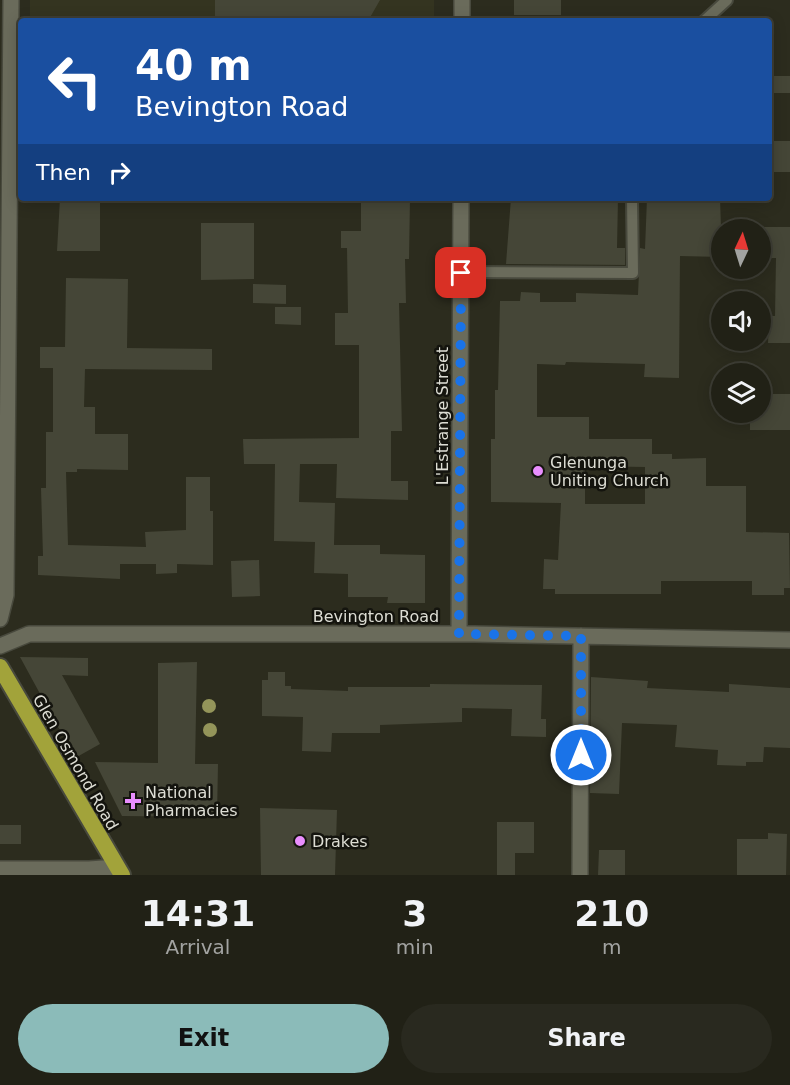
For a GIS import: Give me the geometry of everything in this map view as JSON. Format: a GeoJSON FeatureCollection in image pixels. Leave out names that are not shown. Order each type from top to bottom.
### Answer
{"type":"FeatureCollection","features":[{"type":"Feature","properties":{"kind":"highway","name":"Glen Osmond Road"},"geometry":{"type":"LineString","coordinates":[[0,668],[119,871]]}},
{"type":"Feature","properties":{"kind":"street"},"geometry":{"type":"LineString","coordinates":[[0,619],[6,595],[5,120],[11,0]]}},
{"type":"Feature","properties":{"kind":"street"},"geometry":{"type":"LineString","coordinates":[[462,0],[462,18]]}},
{"type":"Feature","properties":{"kind":"street","name":"L'Estrange Street"},"geometry":{"type":"LineString","coordinates":[[459,634],[461,201]]}},
{"type":"Feature","properties":{"kind":"street","name":"Bevington Road"},"geometry":{"type":"LineString","coordinates":[[0,646],[29,634],[459,634],[790,640]]}},
{"type":"Feature","properties":{"kind":"street"},"geometry":{"type":"LineString","coordinates":[[580,875],[581,636]]}},
{"type":"Feature","properties":{"kind":"street"},"geometry":{"type":"LineString","coordinates":[[0,869],[119,871]]}},
{"type":"Feature","properties":{"kind":"lane"},"geometry":{"type":"LineString","coordinates":[[707,18],[728,0]]}},
{"type":"Feature","properties":{"kind":"lane"},"geometry":{"type":"LineString","coordinates":[[461,273],[633,273],[633,201]]}},
{"type":"Feature","properties":{"kind":"shaded area"},"geometry":{"type":"Polygon","coordinates":[[[30,0],[434,0],[434,18],[30,18],[30,0]]]}},
{"type":"Feature","properties":{"kind":"building"},"geometry":{"type":"Polygon","coordinates":[[[215,0],[380,0],[370,18],[215,18],[215,0]]]}},
{"type":"Feature","properties":{"kind":"building"},"geometry":{"type":"Polygon","coordinates":[[[514,0],[561,0],[561,15],[514,15],[514,0]]]}},
{"type":"Feature","properties":{"kind":"building"},"geometry":{"type":"Polygon","coordinates":[[[772,76],[790,76],[790,93],[772,93],[772,76]]]}},
{"type":"Feature","properties":{"kind":"building"},"geometry":{"type":"Polygon","coordinates":[[[772,141],[790,141],[790,172],[772,172],[772,141]]]}},
{"type":"Feature","properties":{"kind":"building"},"geometry":{"type":"Polygon","coordinates":[[[60,201],[100,201],[100,251],[57,251],[60,201]]]}},
{"type":"Feature","properties":{"kind":"building"},"geometry":{"type":"Polygon","coordinates":[[[361,201],[410,201],[409,259],[405,259],[406,303],[399,303],[402,431],[391,431],[391,481],[408,481],[408,500],[336,498],[337,464],[300,464],[299,502],[335,503],[334,545],[380,545],[380,554],[425,555],[425,603],[387,603],[388,597],[348,597],[348,574],[314,573],[315,542],[274,541],[275,464],[244,464],[243,439],[359,438],[359,345],[335,345],[335,313],[348,313],[347,248],[341,248],[341,231],[361,231],[361,201]]]}},
{"type":"Feature","properties":{"kind":"building"},"geometry":{"type":"Polygon","coordinates":[[[511,201],[618,201],[617,248],[625,248],[625,265],[506,264],[511,201]]]}},
{"type":"Feature","properties":{"kind":"building"},"geometry":{"type":"Polygon","coordinates":[[[647,201],[720,201],[721,219],[711,219],[711,257],[680,256],[679,378],[644,377],[645,364],[566,362],[565,365],[537,364],[537,417],[589,417],[589,439],[652,439],[652,454],[672,454],[672,459],[706,458],[706,486],[746,486],[746,532],[789,533],[790,588],[784,588],[784,595],[752,595],[752,581],[661,581],[661,594],[555,594],[555,589],[543,589],[544,559],[558,560],[561,503],[491,502],[491,439],[495,439],[500,301],[520,301],[521,292],[540,293],[540,302],[576,302],[576,293],[638,295],[640,248],[645,249],[647,201]],[[585,466],[585,504],[645,504],[645,467],[585,466]]]}},
{"type":"Feature","properties":{"kind":"building"},"geometry":{"type":"Polygon","coordinates":[[[201,223],[254,223],[254,279],[201,280],[201,223]]]}},
{"type":"Feature","properties":{"kind":"building"},"geometry":{"type":"Polygon","coordinates":[[[771,227],[790,227],[790,343],[771,343],[771,316],[775,316],[776,258],[771,258],[771,227]]]}},
{"type":"Feature","properties":{"kind":"building"},"geometry":{"type":"Polygon","coordinates":[[[66,278],[128,279],[127,348],[212,349],[212,370],[85,369],[84,407],[95,407],[95,434],[128,434],[128,470],[77,469],[77,472],[66,472],[68,545],[146,547],[145,532],[186,530],[186,477],[210,477],[210,511],[213,511],[213,565],[177,564],[177,573],[156,574],[156,564],[120,564],[120,579],[38,575],[38,556],[43,556],[41,488],[46,488],[46,432],[53,432],[53,368],[40,368],[40,347],[65,347],[66,278]]]}},
{"type":"Feature","properties":{"kind":"building"},"geometry":{"type":"Polygon","coordinates":[[[253,284],[286,285],[286,304],[253,303],[253,284]]]}},
{"type":"Feature","properties":{"kind":"building"},"geometry":{"type":"Polygon","coordinates":[[[275,307],[301,307],[301,325],[275,324],[275,307]]]}},
{"type":"Feature","properties":{"kind":"building"},"geometry":{"type":"Polygon","coordinates":[[[771,394],[790,394],[790,430],[750,430],[750,423],[771,423],[771,394]]]}},
{"type":"Feature","properties":{"kind":"building"},"geometry":{"type":"Polygon","coordinates":[[[259,560],[260,596],[232,597],[231,561],[259,560]]]}},
{"type":"Feature","properties":{"kind":"building"},"geometry":{"type":"Polygon","coordinates":[[[20,657],[88,658],[88,676],[62,675],[100,744],[75,758],[20,657]]]}},
{"type":"Feature","properties":{"kind":"building"},"geometry":{"type":"Polygon","coordinates":[[[197,662],[195,764],[218,764],[217,817],[122,816],[95,762],[158,763],[158,663],[197,662]]]}},
{"type":"Feature","properties":{"kind":"building"},"geometry":{"type":"Polygon","coordinates":[[[268,672],[285,672],[285,686],[291,686],[291,689],[348,691],[348,687],[430,687],[430,684],[542,685],[541,719],[546,719],[546,737],[511,736],[512,709],[462,708],[462,722],[380,725],[380,733],[332,733],[331,752],[302,751],[303,717],[262,716],[262,680],[268,680],[268,672]]]}},
{"type":"Feature","properties":{"kind":"building"},"geometry":{"type":"Polygon","coordinates":[[[591,677],[648,681],[647,688],[729,692],[729,684],[790,688],[790,748],[764,747],[763,762],[746,762],[746,766],[717,765],[718,750],[675,747],[677,725],[622,723],[619,794],[590,793],[591,677]]]}},
{"type":"Feature","properties":{"kind":"building"},"geometry":{"type":"Polygon","coordinates":[[[260,808],[337,810],[335,875],[261,875],[260,808]]]}},
{"type":"Feature","properties":{"kind":"building"},"geometry":{"type":"Polygon","coordinates":[[[497,822],[534,822],[534,853],[515,853],[515,875],[497,875],[497,822]]]}},
{"type":"Feature","properties":{"kind":"building"},"geometry":{"type":"Polygon","coordinates":[[[0,825],[21,825],[21,844],[0,844],[0,825]]]}},
{"type":"Feature","properties":{"kind":"building"},"geometry":{"type":"Polygon","coordinates":[[[768,833],[787,834],[786,875],[737,875],[737,839],[768,839],[768,833]]]}},
{"type":"Feature","properties":{"kind":"building"},"geometry":{"type":"Polygon","coordinates":[[[599,850],[625,850],[625,875],[598,875],[599,850]]]}},
{"type":"Feature","properties":{"kind":"place","name":"Glenunga Uniting Church"},"geometry":{"type":"Point","coordinates":[538,471]}},
{"type":"Feature","properties":{"kind":"place","name":"National Pharmacies"},"geometry":{"type":"Point","coordinates":[133,801]}},
{"type":"Feature","properties":{"kind":"place","name":"Drakes"},"geometry":{"type":"Point","coordinates":[300,841]}},
{"type":"Feature","properties":{"kind":"route"},"geometry":{"type":"LineString","coordinates":[[461,273],[459,634],[581,636],[581,755]]}}]}
